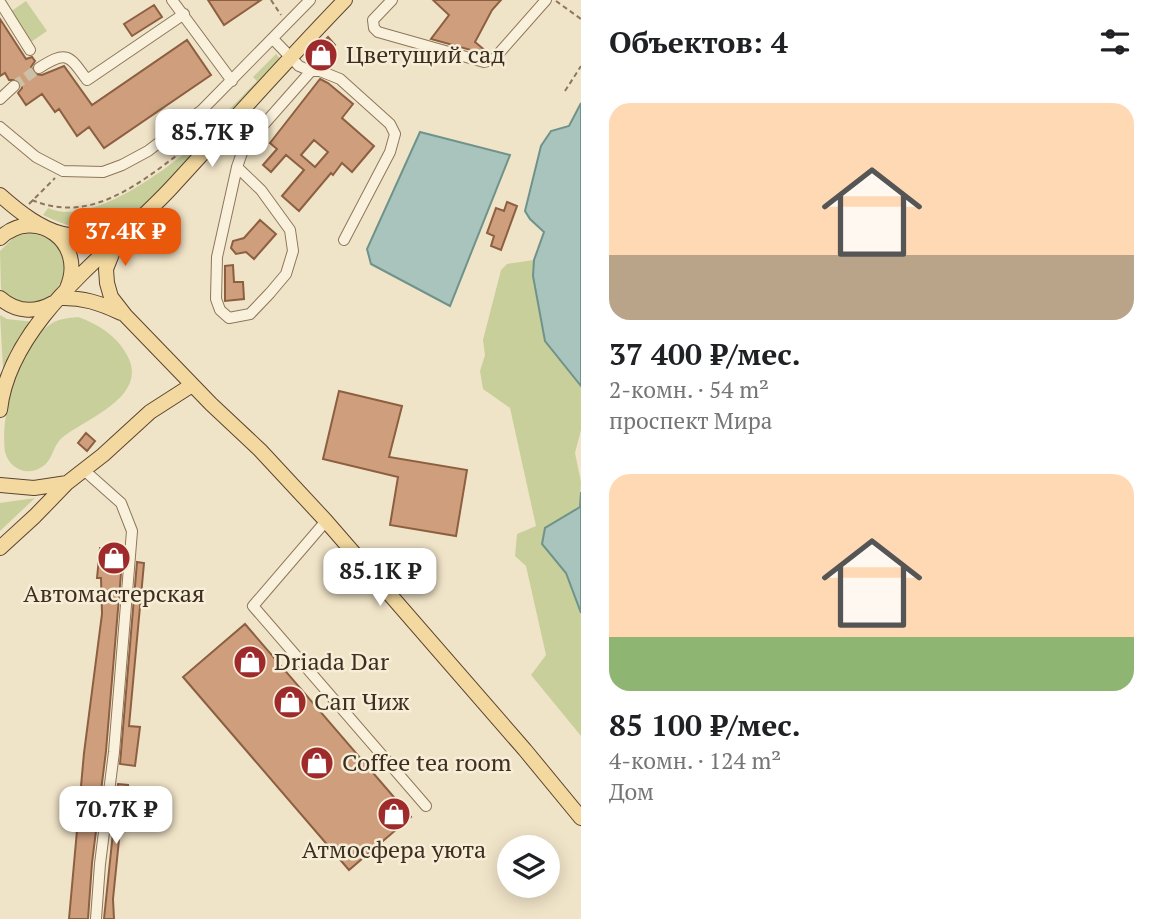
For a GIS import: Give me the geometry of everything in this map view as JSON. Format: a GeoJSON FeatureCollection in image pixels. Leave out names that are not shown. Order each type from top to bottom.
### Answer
{"type":"FeatureCollection","features":[{"type":"Feature","properties":{"kind":"main road"},"geometry":{"type":"LineString","coordinates":[[0,410],[2,396],[23,348],[59,298],[169,190],[345,0]]}},
{"type":"Feature","properties":{"kind":"main road"},"geometry":{"type":"LineString","coordinates":[[0,238],[20,226],[41,227],[67,236],[80,237],[107,231],[138,215],[169,190]]}},
{"type":"Feature","properties":{"kind":"main road"},"geometry":{"type":"LineString","coordinates":[[0,195],[22,213],[52,231],[65,245],[71,260],[71,277],[59,298],[45,307],[26,310],[10,305],[0,298]]}},
{"type":"Feature","properties":{"kind":"main road"},"geometry":{"type":"LineString","coordinates":[[118,239],[108,262],[107,283],[111,297],[192,385],[260,450],[326,521],[526,750],[581,818]]}},
{"type":"Feature","properties":{"kind":"main road"},"geometry":{"type":"LineString","coordinates":[[59,298],[92,300],[125,314]]}},
{"type":"Feature","properties":{"kind":"main road"},"geometry":{"type":"LineString","coordinates":[[0,548],[67,483],[85,471],[150,412],[192,385]]}},
{"type":"Feature","properties":{"kind":"main road"},"geometry":{"type":"LineString","coordinates":[[0,485],[34,488],[67,483]]}},
{"type":"Feature","properties":{"kind":"street"},"geometry":{"type":"LineString","coordinates":[[172,0],[232,81]]}},
{"type":"Feature","properties":{"kind":"street"},"geometry":{"type":"LineString","coordinates":[[0,127],[36,158],[63,170],[103,172],[122,165],[172,134],[202,110],[310,0]]}},
{"type":"Feature","properties":{"kind":"street"},"geometry":{"type":"LineString","coordinates":[[393,0],[373,20],[374,28],[378,32],[484,62],[493,61],[546,0]]}},
{"type":"Feature","properties":{"kind":"street"},"geometry":{"type":"LineString","coordinates":[[0,2],[30,50]]}},
{"type":"Feature","properties":{"kind":"street"},"geometry":{"type":"LineString","coordinates":[[39,68],[58,56],[68,57],[87,80],[184,14]]}},
{"type":"Feature","properties":{"kind":"street"},"geometry":{"type":"LineString","coordinates":[[273,39],[299,66],[340,79],[390,124],[394,134],[390,152],[344,240]]}},
{"type":"Feature","properties":{"kind":"street"},"geometry":{"type":"LineString","coordinates":[[237,167],[261,190],[290,230],[293,251],[286,274],[250,314],[229,318],[220,310],[216,299],[217,257],[237,167],[244,147],[311,71]]}},
{"type":"Feature","properties":{"kind":"street"},"geometry":{"type":"LineString","coordinates":[[0,99],[14,86]]}},
{"type":"Feature","properties":{"kind":"street"},"geometry":{"type":"LineString","coordinates":[[228,125],[239,135],[244,147]]}},
{"type":"Feature","properties":{"kind":"street"},"geometry":{"type":"LineString","coordinates":[[85,471],[121,503],[132,531],[114,752],[96,919]]}},
{"type":"Feature","properties":{"kind":"street"},"geometry":{"type":"LineString","coordinates":[[326,521],[253,606],[426,806]]}},
{"type":"Feature","properties":{"kind":"path"},"geometry":{"type":"LineString","coordinates":[[271,0],[288,24]]}},
{"type":"Feature","properties":{"kind":"path"},"geometry":{"type":"LineString","coordinates":[[556,0],[581,19]]}},
{"type":"Feature","properties":{"kind":"path"},"geometry":{"type":"LineString","coordinates":[[565,91],[581,66]]}},
{"type":"Feature","properties":{"kind":"path"},"geometry":{"type":"LineString","coordinates":[[32,200],[63,170]]}},
{"type":"Feature","properties":{"kind":"green space"},"geometry":{"type":"Polygon","coordinates":[[[26,1],[47,31],[31,42],[10,12],[26,1]]]}},
{"type":"Feature","properties":{"kind":"green space"},"geometry":{"type":"Polygon","coordinates":[[[276,54],[281,59],[221,125],[218,121],[257,81],[253,77],[276,54]]]}},
{"type":"Feature","properties":{"kind":"green space"},"geometry":{"type":"Polygon","coordinates":[[[196,145],[170,183],[128,216],[113,223],[93,228],[78,228],[43,215],[48,208],[66,212],[85,210],[105,203],[146,181],[196,145]]]}},
{"type":"Feature","properties":{"kind":"green space"},"geometry":{"type":"Polygon","coordinates":[[[31,233],[47,238],[58,247],[64,259],[64,272],[51,295],[40,302],[27,304],[11,299],[1,289],[0,251],[15,236],[31,233]]]}},
{"type":"Feature","properties":{"kind":"green space"},"geometry":{"type":"Polygon","coordinates":[[[534,260],[533,276],[545,341],[581,386],[581,430],[575,453],[581,482],[580,507],[545,528],[542,544],[566,573],[581,613],[581,736],[531,675],[546,655],[526,566],[515,556],[517,534],[536,526],[510,408],[483,389],[480,371],[485,355],[483,340],[501,270],[507,264],[534,260]]]}},
{"type":"Feature","properties":{"kind":"green space"},"geometry":{"type":"Polygon","coordinates":[[[0,315],[7,319],[34,322],[3,369],[0,315]]]}},
{"type":"Feature","properties":{"kind":"green space"},"geometry":{"type":"Polygon","coordinates":[[[78,317],[100,327],[118,342],[127,355],[132,370],[130,382],[113,404],[63,437],[45,465],[32,471],[19,469],[11,464],[6,456],[4,437],[8,402],[19,366],[37,336],[48,326],[58,320],[78,317]]]}},
{"type":"Feature","properties":{"kind":"green space"},"geometry":{"type":"Polygon","coordinates":[[[35,498],[0,531],[0,503],[35,498]]]}},
{"type":"Feature","properties":{"kind":"water"},"geometry":{"type":"Polygon","coordinates":[[[581,103],[581,386],[545,341],[533,276],[534,260],[544,232],[525,211],[541,146],[551,131],[569,126],[581,103]]]}},
{"type":"Feature","properties":{"kind":"water"},"geometry":{"type":"Polygon","coordinates":[[[420,132],[510,155],[450,306],[371,264],[367,249],[420,132]]]}},
{"type":"Feature","properties":{"kind":"water"},"geometry":{"type":"Polygon","coordinates":[[[581,492],[581,613],[566,573],[542,544],[545,528],[580,507],[581,492]]]}},
{"type":"Feature","properties":{"kind":"building"},"geometry":{"type":"Polygon","coordinates":[[[208,0],[261,0],[224,25],[208,0]]]}},
{"type":"Feature","properties":{"kind":"building"},"geometry":{"type":"Polygon","coordinates":[[[433,0],[501,0],[492,10],[475,42],[487,52],[485,54],[431,39],[449,15],[433,0]]]}},
{"type":"Feature","properties":{"kind":"building"},"geometry":{"type":"Polygon","coordinates":[[[154,5],[162,17],[132,36],[124,24],[154,5]]]}},
{"type":"Feature","properties":{"kind":"building"},"geometry":{"type":"Polygon","coordinates":[[[0,19],[26,59],[32,57],[35,61],[31,67],[35,74],[42,75],[64,66],[92,105],[187,40],[211,75],[104,148],[89,127],[77,136],[59,109],[55,112],[42,94],[26,105],[18,93],[22,88],[19,80],[9,80],[5,73],[0,76],[0,19]]]}},
{"type":"Feature","properties":{"kind":"building"},"geometry":{"type":"Polygon","coordinates":[[[328,37],[335,45],[321,60],[313,52],[328,37]]]}},
{"type":"Feature","properties":{"kind":"building"},"geometry":{"type":"Polygon","coordinates":[[[320,79],[353,104],[342,118],[374,146],[352,172],[342,163],[299,211],[282,196],[304,170],[286,155],[271,172],[263,165],[277,149],[270,143],[320,79]],[[314,140],[301,155],[315,167],[328,152],[314,140]]]}},
{"type":"Feature","properties":{"kind":"building"},"geometry":{"type":"Polygon","coordinates":[[[507,202],[517,206],[501,250],[491,246],[494,236],[487,233],[496,208],[504,211],[507,202]]]}},
{"type":"Feature","properties":{"kind":"building"},"geometry":{"type":"Polygon","coordinates":[[[260,220],[276,234],[254,259],[246,252],[236,254],[231,248],[233,241],[244,238],[260,220]]]}},
{"type":"Feature","properties":{"kind":"building"},"geometry":{"type":"Polygon","coordinates":[[[233,265],[234,282],[243,282],[244,299],[225,301],[225,266],[233,265]]]}},
{"type":"Feature","properties":{"kind":"building"},"geometry":{"type":"Polygon","coordinates":[[[339,391],[402,406],[389,457],[467,470],[456,536],[390,525],[398,477],[323,459],[339,391]]]}},
{"type":"Feature","properties":{"kind":"building"},"geometry":{"type":"Polygon","coordinates":[[[86,433],[95,441],[87,451],[78,443],[86,433]]]}},
{"type":"Feature","properties":{"kind":"building"},"geometry":{"type":"Polygon","coordinates":[[[100,548],[123,550],[88,919],[69,919],[84,753],[102,614],[101,578],[97,578],[100,548]]]}},
{"type":"Feature","properties":{"kind":"building"},"geometry":{"type":"Polygon","coordinates":[[[137,562],[144,563],[129,726],[140,727],[135,766],[120,764],[137,562]]]}},
{"type":"Feature","properties":{"kind":"building"},"geometry":{"type":"Polygon","coordinates":[[[245,624],[411,817],[349,870],[183,677],[245,624]]]}},
{"type":"Feature","properties":{"kind":"building"},"geometry":{"type":"Polygon","coordinates":[[[118,784],[128,785],[128,831],[120,830],[113,899],[114,919],[104,919],[118,784]]]}},
{"type":"Feature","properties":{"kind":"tunnel"},"geometry":{"type":"LineString","coordinates":[[14,86],[39,68]]}},
{"type":"Feature","properties":{"kind":"place","name":"Цветущий сад"},"geometry":{"type":"Point","coordinates":[321,55]}},
{"type":"Feature","properties":{"kind":"place","name":"Автомастерская"},"geometry":{"type":"Point","coordinates":[114,558]}},
{"type":"Feature","properties":{"kind":"place","name":"Driada Dar"},"geometry":{"type":"Point","coordinates":[250,662]}},
{"type":"Feature","properties":{"kind":"place","name":"Сап Чиж"},"geometry":{"type":"Point","coordinates":[290,702]}},
{"type":"Feature","properties":{"kind":"place","name":"Coffee tea room"},"geometry":{"type":"Point","coordinates":[317,763]}},
{"type":"Feature","properties":{"kind":"place","name":"Атмосфера уюта"},"geometry":{"type":"Point","coordinates":[394,814]}}]}
